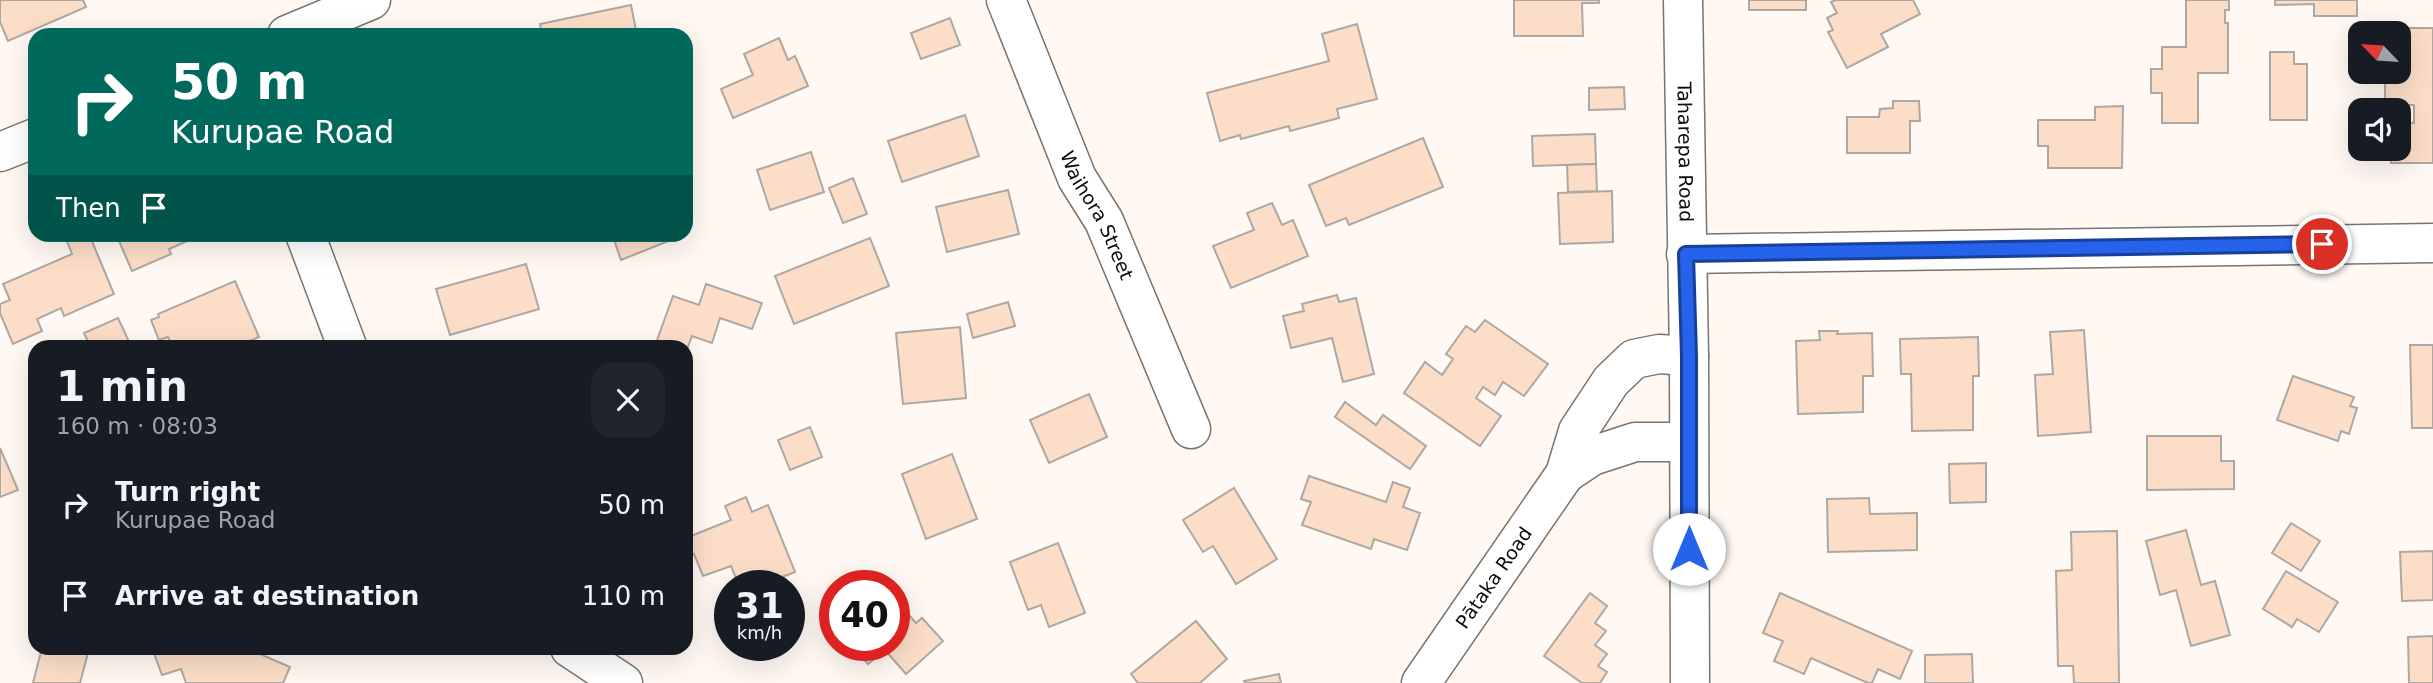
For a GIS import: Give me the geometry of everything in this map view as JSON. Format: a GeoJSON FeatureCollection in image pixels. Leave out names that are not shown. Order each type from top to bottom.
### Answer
{"type":"FeatureCollection","features":[{"type":"Feature","properties":{"kind":"street"},"geometry":{"type":"LineString","coordinates":[[303,28],[371,0]]}},
{"type":"Feature","properties":{"kind":"street","name":"Waihora Street"},"geometry":{"type":"LineString","coordinates":[[1006,0],[1077,178],[1104,220],[1191,429]]}},
{"type":"Feature","properties":{"kind":"street","name":"Taharepa Road"},"geometry":{"type":"LineString","coordinates":[[1683,0],[1689,356],[1690,683]]}},
{"type":"Feature","properties":{"kind":"street"},"geometry":{"type":"LineString","coordinates":[[0,152],[28,141]]}},
{"type":"Feature","properties":{"kind":"street"},"geometry":{"type":"LineString","coordinates":[[308,242],[345,340]]}},
{"type":"Feature","properties":{"kind":"street"},"geometry":{"type":"LineString","coordinates":[[1686,254],[2433,243]]}},
{"type":"Feature","properties":{"kind":"street","name":"Pātaka Road"},"geometry":{"type":"LineString","coordinates":[[1421,683],[1565,474],[1578,431],[1611,380],[1634,359],[1659,354],[1689,356]]}},
{"type":"Feature","properties":{"kind":"street","name":"Pātaka Road"},"geometry":{"type":"LineString","coordinates":[[1565,474],[1592,456],[1635,442],[1688,442]]}},
{"type":"Feature","properties":{"kind":"street"},"geometry":{"type":"LineString","coordinates":[[581,655],[623,683]]}},
{"type":"Feature","properties":{"kind":"building"},"geometry":{"type":"Polygon","coordinates":[[[0,0],[83,0],[86,7],[38,28],[28,28],[28,32],[8,41],[0,22],[0,0]]]}},
{"type":"Feature","properties":{"kind":"building"},"geometry":{"type":"Polygon","coordinates":[[[1514,0],[1599,0],[1599,3],[1582,3],[1583,36],[1514,36],[1514,0]]]}},
{"type":"Feature","properties":{"kind":"building"},"geometry":{"type":"Polygon","coordinates":[[[1749,0],[1806,0],[1806,10],[1749,10],[1749,0]]]}},
{"type":"Feature","properties":{"kind":"building"},"geometry":{"type":"Polygon","coordinates":[[[1913,0],[1920,14],[1881,34],[1888,47],[1847,68],[1828,32],[1833,30],[1827,18],[1837,13],[1831,2],[1913,0]]]}},
{"type":"Feature","properties":{"kind":"building"},"geometry":{"type":"Polygon","coordinates":[[[2186,0],[2229,0],[2229,10],[2225,10],[2225,23],[2228,23],[2228,73],[2198,73],[2198,123],[2162,123],[2162,93],[2151,93],[2151,69],[2162,69],[2162,47],[2186,47],[2186,0]]]}},
{"type":"Feature","properties":{"kind":"building"},"geometry":{"type":"Polygon","coordinates":[[[2275,0],[2357,0],[2357,16],[2314,16],[2314,4],[2275,5],[2275,0]]]}},
{"type":"Feature","properties":{"kind":"building"},"geometry":{"type":"Polygon","coordinates":[[[631,5],[636,28],[541,28],[540,24],[631,5]]]}},
{"type":"Feature","properties":{"kind":"building"},"geometry":{"type":"Polygon","coordinates":[[[950,18],[960,45],[921,59],[911,33],[950,18]]]}},
{"type":"Feature","properties":{"kind":"building"},"geometry":{"type":"Polygon","coordinates":[[[1357,24],[1377,99],[1337,109],[1339,118],[1290,131],[1289,126],[1241,139],[1240,135],[1220,141],[1207,93],[1329,61],[1322,34],[1357,24]]]}},
{"type":"Feature","properties":{"kind":"building"},"geometry":{"type":"Polygon","coordinates":[[[2412,28],[2433,28],[2433,163],[2391,163],[2411,161],[2414,105],[2411,105],[2411,98],[2385,98],[2385,84],[2412,84],[2412,28]]]}},
{"type":"Feature","properties":{"kind":"building"},"geometry":{"type":"Polygon","coordinates":[[[779,38],[788,60],[795,56],[808,86],[733,118],[721,89],[753,75],[744,54],[779,38]]]}},
{"type":"Feature","properties":{"kind":"building"},"geometry":{"type":"Polygon","coordinates":[[[2270,52],[2294,52],[2294,64],[2307,64],[2307,120],[2270,120],[2270,52]]]}},
{"type":"Feature","properties":{"kind":"building"},"geometry":{"type":"Polygon","coordinates":[[[1624,87],[1625,109],[1589,110],[1589,88],[1624,87]]]}},
{"type":"Feature","properties":{"kind":"building"},"geometry":{"type":"Polygon","coordinates":[[[1893,101],[1919,101],[1920,121],[1910,121],[1910,153],[1847,153],[1847,117],[1879,117],[1880,109],[1893,108],[1893,101]]]}},
{"type":"Feature","properties":{"kind":"building"},"geometry":{"type":"Polygon","coordinates":[[[2123,106],[2122,168],[2048,168],[2048,146],[2038,146],[2038,120],[2095,120],[2095,107],[2123,106]]]}},
{"type":"Feature","properties":{"kind":"building"},"geometry":{"type":"Polygon","coordinates":[[[965,115],[979,156],[902,182],[888,141],[965,115]]]}},
{"type":"Feature","properties":{"kind":"building"},"geometry":{"type":"Polygon","coordinates":[[[1595,134],[1596,164],[1533,166],[1532,136],[1595,134]]]}},
{"type":"Feature","properties":{"kind":"building"},"geometry":{"type":"Polygon","coordinates":[[[1423,138],[1443,187],[1349,225],[1346,218],[1326,226],[1309,185],[1423,138]]]}},
{"type":"Feature","properties":{"kind":"building"},"geometry":{"type":"Polygon","coordinates":[[[811,152],[824,192],[770,210],[757,170],[811,152]]]}},
{"type":"Feature","properties":{"kind":"building"},"geometry":{"type":"Polygon","coordinates":[[[1596,164],[1597,191],[1568,192],[1567,165],[1596,164]]]}},
{"type":"Feature","properties":{"kind":"building"},"geometry":{"type":"Polygon","coordinates":[[[853,178],[867,214],[843,223],[829,188],[853,178]]]}},
{"type":"Feature","properties":{"kind":"building"},"geometry":{"type":"Polygon","coordinates":[[[1008,190],[1019,234],[947,252],[936,207],[1008,190]]]}},
{"type":"Feature","properties":{"kind":"building"},"geometry":{"type":"Polygon","coordinates":[[[1612,191],[1613,242],[1560,244],[1558,193],[1612,191]]]}},
{"type":"Feature","properties":{"kind":"building"},"geometry":{"type":"Polygon","coordinates":[[[1272,203],[1282,225],[1293,220],[1308,256],[1231,288],[1213,246],[1254,230],[1247,213],[1272,203]]]}},
{"type":"Feature","properties":{"kind":"building"},"geometry":{"type":"Polygon","coordinates":[[[870,238],[889,286],[794,324],[775,276],[870,238]]]}},
{"type":"Feature","properties":{"kind":"building"},"geometry":{"type":"Polygon","coordinates":[[[67,242],[92,242],[114,294],[64,316],[61,308],[37,319],[42,331],[13,344],[0,313],[0,304],[10,300],[3,284],[72,254],[67,242]]]}},
{"type":"Feature","properties":{"kind":"building"},"geometry":{"type":"Polygon","coordinates":[[[119,242],[185,242],[169,249],[171,254],[132,271],[119,242]]]}},
{"type":"Feature","properties":{"kind":"building"},"geometry":{"type":"Polygon","coordinates":[[[615,242],[666,242],[621,260],[615,242]]]}},
{"type":"Feature","properties":{"kind":"building"},"geometry":{"type":"Polygon","coordinates":[[[526,264],[539,309],[450,335],[436,289],[526,264]]]}},
{"type":"Feature","properties":{"kind":"building"},"geometry":{"type":"Polygon","coordinates":[[[235,281],[259,337],[252,340],[169,340],[168,337],[159,340],[151,320],[159,317],[158,314],[235,281]]]}},
{"type":"Feature","properties":{"kind":"building"},"geometry":{"type":"Polygon","coordinates":[[[706,284],[762,303],[752,329],[720,318],[712,343],[692,336],[690,340],[657,340],[673,296],[699,305],[706,284]]]}},
{"type":"Feature","properties":{"kind":"building"},"geometry":{"type":"Polygon","coordinates":[[[1337,295],[1339,302],[1356,298],[1374,374],[1343,382],[1332,338],[1291,348],[1283,316],[1304,311],[1302,304],[1337,295]]]}},
{"type":"Feature","properties":{"kind":"building"},"geometry":{"type":"Polygon","coordinates":[[[1008,302],[1015,326],[973,338],[967,314],[1008,302]]]}},
{"type":"Feature","properties":{"kind":"building"},"geometry":{"type":"Polygon","coordinates":[[[118,318],[128,340],[87,340],[84,333],[118,318]]]}},
{"type":"Feature","properties":{"kind":"building"},"geometry":{"type":"Polygon","coordinates":[[[1485,320],[1548,364],[1524,396],[1503,382],[1495,395],[1483,387],[1476,398],[1501,416],[1480,446],[1404,393],[1425,362],[1442,375],[1453,359],[1446,354],[1466,326],[1475,332],[1485,320]]]}},
{"type":"Feature","properties":{"kind":"building"},"geometry":{"type":"Polygon","coordinates":[[[960,327],[966,398],[903,404],[896,333],[960,327]]]}},
{"type":"Feature","properties":{"kind":"building"},"geometry":{"type":"Polygon","coordinates":[[[2084,330],[2091,432],[2038,436],[2035,375],[2053,374],[2050,332],[2084,330]]]}},
{"type":"Feature","properties":{"kind":"building"},"geometry":{"type":"Polygon","coordinates":[[[1819,331],[1838,331],[1837,334],[1872,333],[1873,376],[1863,376],[1863,412],[1798,414],[1796,341],[1820,340],[1819,331]]]}},
{"type":"Feature","properties":{"kind":"building"},"geometry":{"type":"Polygon","coordinates":[[[1978,337],[1979,376],[1973,376],[1973,430],[1912,431],[1911,374],[1901,374],[1900,339],[1978,337]]]}},
{"type":"Feature","properties":{"kind":"building"},"geometry":{"type":"Polygon","coordinates":[[[2410,345],[2433,345],[2433,428],[2412,428],[2410,345]]]}},
{"type":"Feature","properties":{"kind":"building"},"geometry":{"type":"Polygon","coordinates":[[[2293,376],[2354,397],[2350,406],[2357,408],[2349,434],[2341,431],[2338,441],[2277,420],[2293,376]]]}},
{"type":"Feature","properties":{"kind":"building"},"geometry":{"type":"Polygon","coordinates":[[[1089,394],[1107,437],[1049,463],[1030,420],[1089,394]]]}},
{"type":"Feature","properties":{"kind":"building"},"geometry":{"type":"Polygon","coordinates":[[[1345,402],[1376,425],[1383,415],[1426,446],[1410,469],[1335,417],[1345,402]]]}},
{"type":"Feature","properties":{"kind":"building"},"geometry":{"type":"Polygon","coordinates":[[[810,427],[822,457],[790,470],[778,440],[810,427]]]}},
{"type":"Feature","properties":{"kind":"building"},"geometry":{"type":"Polygon","coordinates":[[[2147,436],[2221,436],[2221,461],[2234,461],[2234,489],[2147,490],[2147,436]]]}},
{"type":"Feature","properties":{"kind":"building"},"geometry":{"type":"Polygon","coordinates":[[[0,448],[18,490],[0,497],[0,448]]]}},
{"type":"Feature","properties":{"kind":"building"},"geometry":{"type":"Polygon","coordinates":[[[952,454],[977,519],[926,539],[902,474],[952,454]]]}},
{"type":"Feature","properties":{"kind":"building"},"geometry":{"type":"Polygon","coordinates":[[[1986,463],[1986,502],[1950,503],[1949,464],[1986,463]]]}},
{"type":"Feature","properties":{"kind":"building"},"geometry":{"type":"Polygon","coordinates":[[[1309,476],[1386,502],[1393,482],[1410,488],[1403,507],[1420,513],[1407,550],[1374,539],[1371,549],[1302,525],[1311,502],[1301,499],[1309,476]]]}},
{"type":"Feature","properties":{"kind":"building"},"geometry":{"type":"Polygon","coordinates":[[[1234,488],[1277,559],[1236,584],[1213,546],[1203,552],[1183,520],[1234,488]]]}},
{"type":"Feature","properties":{"kind":"building"},"geometry":{"type":"Polygon","coordinates":[[[746,497],[752,512],[768,505],[794,570],[733,570],[731,566],[703,576],[693,554],[693,535],[731,520],[725,506],[746,497]]]}},
{"type":"Feature","properties":{"kind":"building"},"geometry":{"type":"Polygon","coordinates":[[[1869,498],[1870,514],[1917,513],[1917,550],[1828,552],[1827,499],[1869,498]]]}},
{"type":"Feature","properties":{"kind":"building"},"geometry":{"type":"Polygon","coordinates":[[[2291,523],[2320,541],[2301,571],[2272,553],[2291,523]]]}},
{"type":"Feature","properties":{"kind":"building"},"geometry":{"type":"Polygon","coordinates":[[[2186,530],[2201,585],[2215,581],[2230,635],[2191,646],[2176,590],[2160,595],[2146,541],[2186,530]]]}},
{"type":"Feature","properties":{"kind":"building"},"geometry":{"type":"Polygon","coordinates":[[[2117,531],[2119,683],[2074,683],[2073,666],[2058,666],[2056,571],[2072,570],[2071,532],[2117,531]]]}},
{"type":"Feature","properties":{"kind":"building"},"geometry":{"type":"Polygon","coordinates":[[[1058,543],[1085,613],[1049,627],[1041,605],[1028,610],[1010,562],[1058,543]]]}},
{"type":"Feature","properties":{"kind":"building"},"geometry":{"type":"Polygon","coordinates":[[[2433,551],[2433,600],[2402,601],[2400,552],[2433,551]]]}},
{"type":"Feature","properties":{"kind":"building"},"geometry":{"type":"Polygon","coordinates":[[[2286,571],[2338,602],[2319,632],[2297,619],[2292,627],[2263,609],[2286,571]]]}},
{"type":"Feature","properties":{"kind":"building"},"geometry":{"type":"Polygon","coordinates":[[[1590,593],[1607,606],[1595,623],[1606,631],[1595,645],[1607,654],[1598,666],[1607,672],[1600,683],[1582,683],[1544,656],[1590,593]]]}},
{"type":"Feature","properties":{"kind":"building"},"geometry":{"type":"Polygon","coordinates":[[[1780,593],[1912,651],[1900,679],[1878,669],[1872,683],[1868,683],[1811,658],[1804,674],[1774,661],[1783,641],[1763,633],[1780,593]]]}},
{"type":"Feature","properties":{"kind":"building"},"geometry":{"type":"Polygon","coordinates":[[[910,616],[916,623],[922,618],[943,641],[906,674],[895,661],[910,661],[910,616]]]}},
{"type":"Feature","properties":{"kind":"building"},"geometry":{"type":"Polygon","coordinates":[[[1196,621],[1227,659],[1200,683],[1138,683],[1131,674],[1196,621]]]}},
{"type":"Feature","properties":{"kind":"building"},"geometry":{"type":"Polygon","coordinates":[[[2433,636],[2433,683],[2409,683],[2408,637],[2433,636]]]}},
{"type":"Feature","properties":{"kind":"building"},"geometry":{"type":"Polygon","coordinates":[[[1972,654],[1973,683],[1925,683],[1925,655],[1972,654]]]}},
{"type":"Feature","properties":{"kind":"building"},"geometry":{"type":"Polygon","coordinates":[[[40,655],[87,655],[80,683],[33,683],[40,655]]]}},
{"type":"Feature","properties":{"kind":"building"},"geometry":{"type":"Polygon","coordinates":[[[155,655],[262,655],[290,667],[283,683],[186,683],[181,669],[162,675],[155,655]]]}},
{"type":"Feature","properties":{"kind":"building"},"geometry":{"type":"Polygon","coordinates":[[[1279,674],[1281,683],[1244,681],[1279,674]]]}},
{"type":"Feature","properties":{"kind":"route"},"geometry":{"type":"LineString","coordinates":[[1689,549],[1686,254],[2322,244]]}}]}
